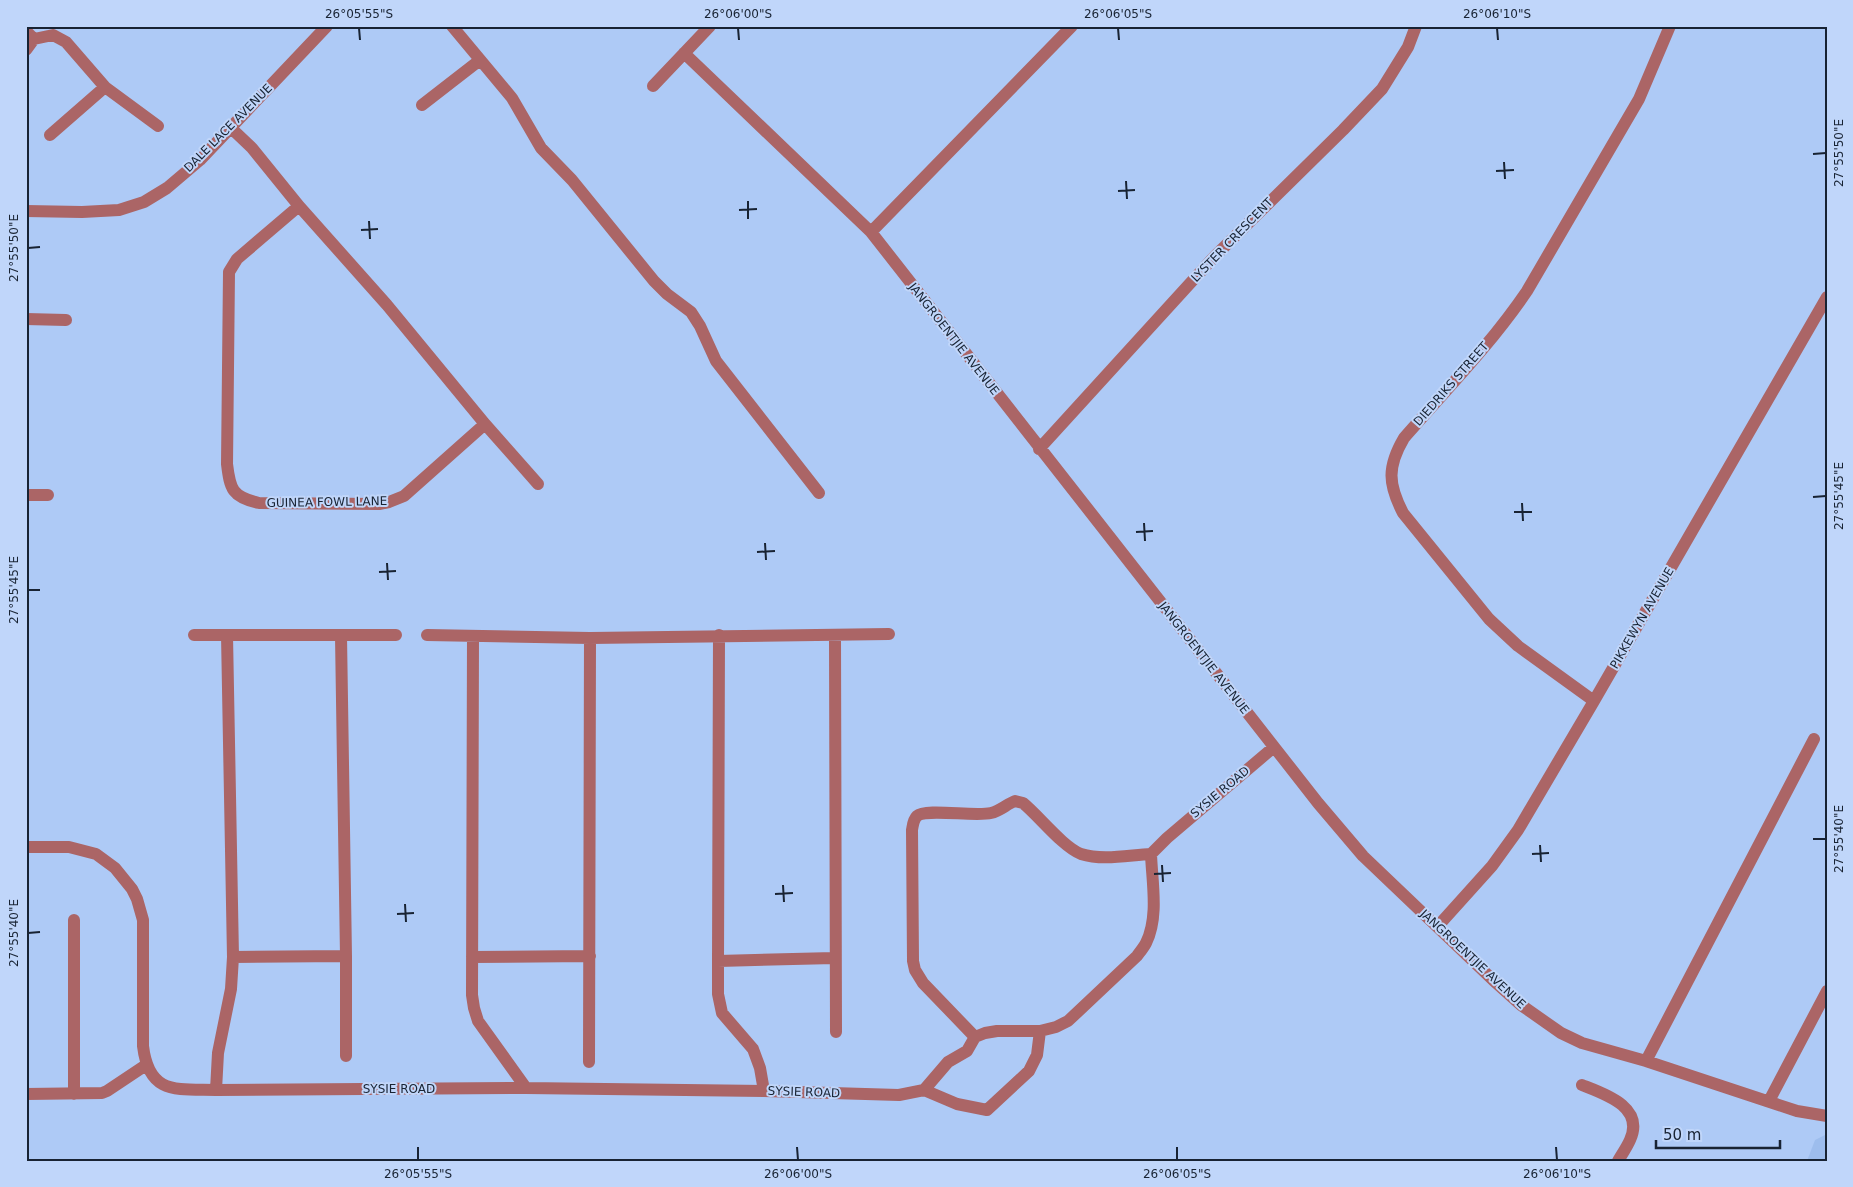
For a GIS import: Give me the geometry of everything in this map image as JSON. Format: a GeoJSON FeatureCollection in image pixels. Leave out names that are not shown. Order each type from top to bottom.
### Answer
{"type":"FeatureCollection","features":[{"type":"Feature","properties":{"kind":"street","name":"DALE LACE AVENUE"},"geometry":{"type":"LineString","coordinates":[[26,211],[82,212],[119,210],[144,202],[167,188],[200,160],[326,26]]}},
{"type":"Feature","properties":{"kind":"street"},"geometry":{"type":"LineString","coordinates":[[452,26],[512,98],[541,148],[572,180],[654,281],[667,294],[691,312],[700,326],[716,360],[819,493]]}},
{"type":"Feature","properties":{"kind":"street"},"geometry":{"type":"LineString","coordinates":[[653,86],[710,26]]}},
{"type":"Feature","properties":{"kind":"street"},"geometry":{"type":"LineString","coordinates":[[871,232],[1072,26]]}},
{"type":"Feature","properties":{"kind":"street","name":"LYSTER CRESCENT"},"geometry":{"type":"LineString","coordinates":[[1040,449],[1215,256],[1343,130],[1382,88],[1408,47],[1416,26]]}},
{"type":"Feature","properties":{"kind":"street","name":"DIEDRIKS STREET"},"geometry":{"type":"LineString","coordinates":[[1594,701],[1518,646],[1489,618],[1403,514],[1394,496],[1391,471],[1395,452],[1404,438],[1485,346],[1510,316],[1527,291],[1640,99],[1670,26]]}},
{"type":"Feature","properties":{"kind":"street"},"geometry":{"type":"LineString","coordinates":[[26,50],[30,35],[54,34],[66,42],[105,87],[158,126]]}},
{"type":"Feature","properties":{"kind":"street","name":"JANGROENTJIE AVENUE"},"geometry":{"type":"LineString","coordinates":[[684,53],[871,232],[1318,803],[1363,856],[1521,1005],[1582,1044],[1646,1061],[1798,1111],[1827,1116]]}},
{"type":"Feature","properties":{"kind":"street"},"geometry":{"type":"LineString","coordinates":[[422,104],[480,60]]}},
{"type":"Feature","properties":{"kind":"street"},"geometry":{"type":"LineString","coordinates":[[50,135],[105,87]]}},
{"type":"Feature","properties":{"kind":"street"},"geometry":{"type":"LineString","coordinates":[[230,128],[252,148],[298,206],[386,304],[485,424],[538,484]]}},
{"type":"Feature","properties":{"kind":"street","name":"GUINEA FOWL LANE"},"geometry":{"type":"LineString","coordinates":[[298,206],[237,259],[229,272],[227,464],[231,487],[235,493],[242,498],[259,503],[379,504],[389,502],[404,496],[485,424]]}},
{"type":"Feature","properties":{"kind":"street","name":"PIKKEWYN AVENUE"},"geometry":{"type":"LineString","coordinates":[[1438,926],[1492,866],[1518,830],[1827,297]]}},
{"type":"Feature","properties":{"kind":"street"},"geometry":{"type":"LineString","coordinates":[[26,319],[66,320]]}},
{"type":"Feature","properties":{"kind":"street"},"geometry":{"type":"LineString","coordinates":[[26,495],[48,495]]}},
{"type":"Feature","properties":{"kind":"street"},"geometry":{"type":"LineString","coordinates":[[426,636],[590,638],[889,634]]}},
{"type":"Feature","properties":{"kind":"street"},"geometry":{"type":"LineString","coordinates":[[194,635],[396,635]]}},
{"type":"Feature","properties":{"kind":"street"},"geometry":{"type":"LineString","coordinates":[[216,1090],[218,1054],[231,989],[233,958],[227,635]]}},
{"type":"Feature","properties":{"kind":"street"},"geometry":{"type":"LineString","coordinates":[[719,635],[718,994],[722,1013],[753,1049],[760,1068],[764,1091]]}},
{"type":"Feature","properties":{"kind":"street"},"geometry":{"type":"LineString","coordinates":[[835,635],[834,958],[836,1032]]}},
{"type":"Feature","properties":{"kind":"street"},"geometry":{"type":"LineString","coordinates":[[341,636],[346,1056]]}},
{"type":"Feature","properties":{"kind":"street"},"geometry":{"type":"LineString","coordinates":[[473,636],[472,995],[478,1021],[526,1088]]}},
{"type":"Feature","properties":{"kind":"street"},"geometry":{"type":"LineString","coordinates":[[589,1062],[590,638]]}},
{"type":"Feature","properties":{"kind":"street"},"geometry":{"type":"LineString","coordinates":[[1646,1061],[1814,739]]}},
{"type":"Feature","properties":{"kind":"street","name":"SYSIE ROAD"},"geometry":{"type":"LineString","coordinates":[[1151,854],[1274,746]]}},
{"type":"Feature","properties":{"kind":"street"},"geometry":{"type":"LineString","coordinates":[[975,1038],[924,984],[915,970],[913,960],[912,830],[913,822],[923,812],[992,813],[1015,801],[1027,806],[1064,842],[1081,854],[1103,857],[1151,854],[1152,926],[1146,943],[1137,956],[1068,1021],[1056,1027],[1040,1031],[997,1031],[985,1033],[975,1038],[967,1050],[948,1062],[924,1090],[957,1104],[987,1110],[1029,1071],[1036,1055],[1040,1031]]}},
{"type":"Feature","properties":{"kind":"street"},"geometry":{"type":"LineString","coordinates":[[26,847],[69,847],[96,854],[115,868],[132,889],[137,899],[142,920],[143,1046],[146,1065],[107,1091],[94,1094],[26,1094]]}},
{"type":"Feature","properties":{"kind":"street"},"geometry":{"type":"LineString","coordinates":[[74,920],[74,1094]]}},
{"type":"Feature","properties":{"kind":"street"},"geometry":{"type":"LineString","coordinates":[[233,958],[346,956]]}},
{"type":"Feature","properties":{"kind":"street"},"geometry":{"type":"LineString","coordinates":[[472,957],[590,956]]}},
{"type":"Feature","properties":{"kind":"street"},"geometry":{"type":"LineString","coordinates":[[718,961],[834,958]]}},
{"type":"Feature","properties":{"kind":"street"},"geometry":{"type":"LineString","coordinates":[[1769,1102],[1827,991]]}},
{"type":"Feature","properties":{"kind":"street","name":"SYSIE ROAD"},"geometry":{"type":"LineString","coordinates":[[146,1065],[157,1081],[166,1086],[216,1090],[526,1088],[899,1095],[924,1090]]}},
{"type":"Feature","properties":{"kind":"street"},"geometry":{"type":"LineString","coordinates":[[1582,1085],[1605,1094],[1622,1104],[1630,1114],[1633,1126],[1631,1138],[1618,1161]]}},
{"type":"Feature","properties":{"kind":"shaded area"},"geometry":{"type":"Polygon","coordinates":[[[1827,1134],[1827,1161],[1807,1161],[1815,1140],[1827,1134]]]}}]}
